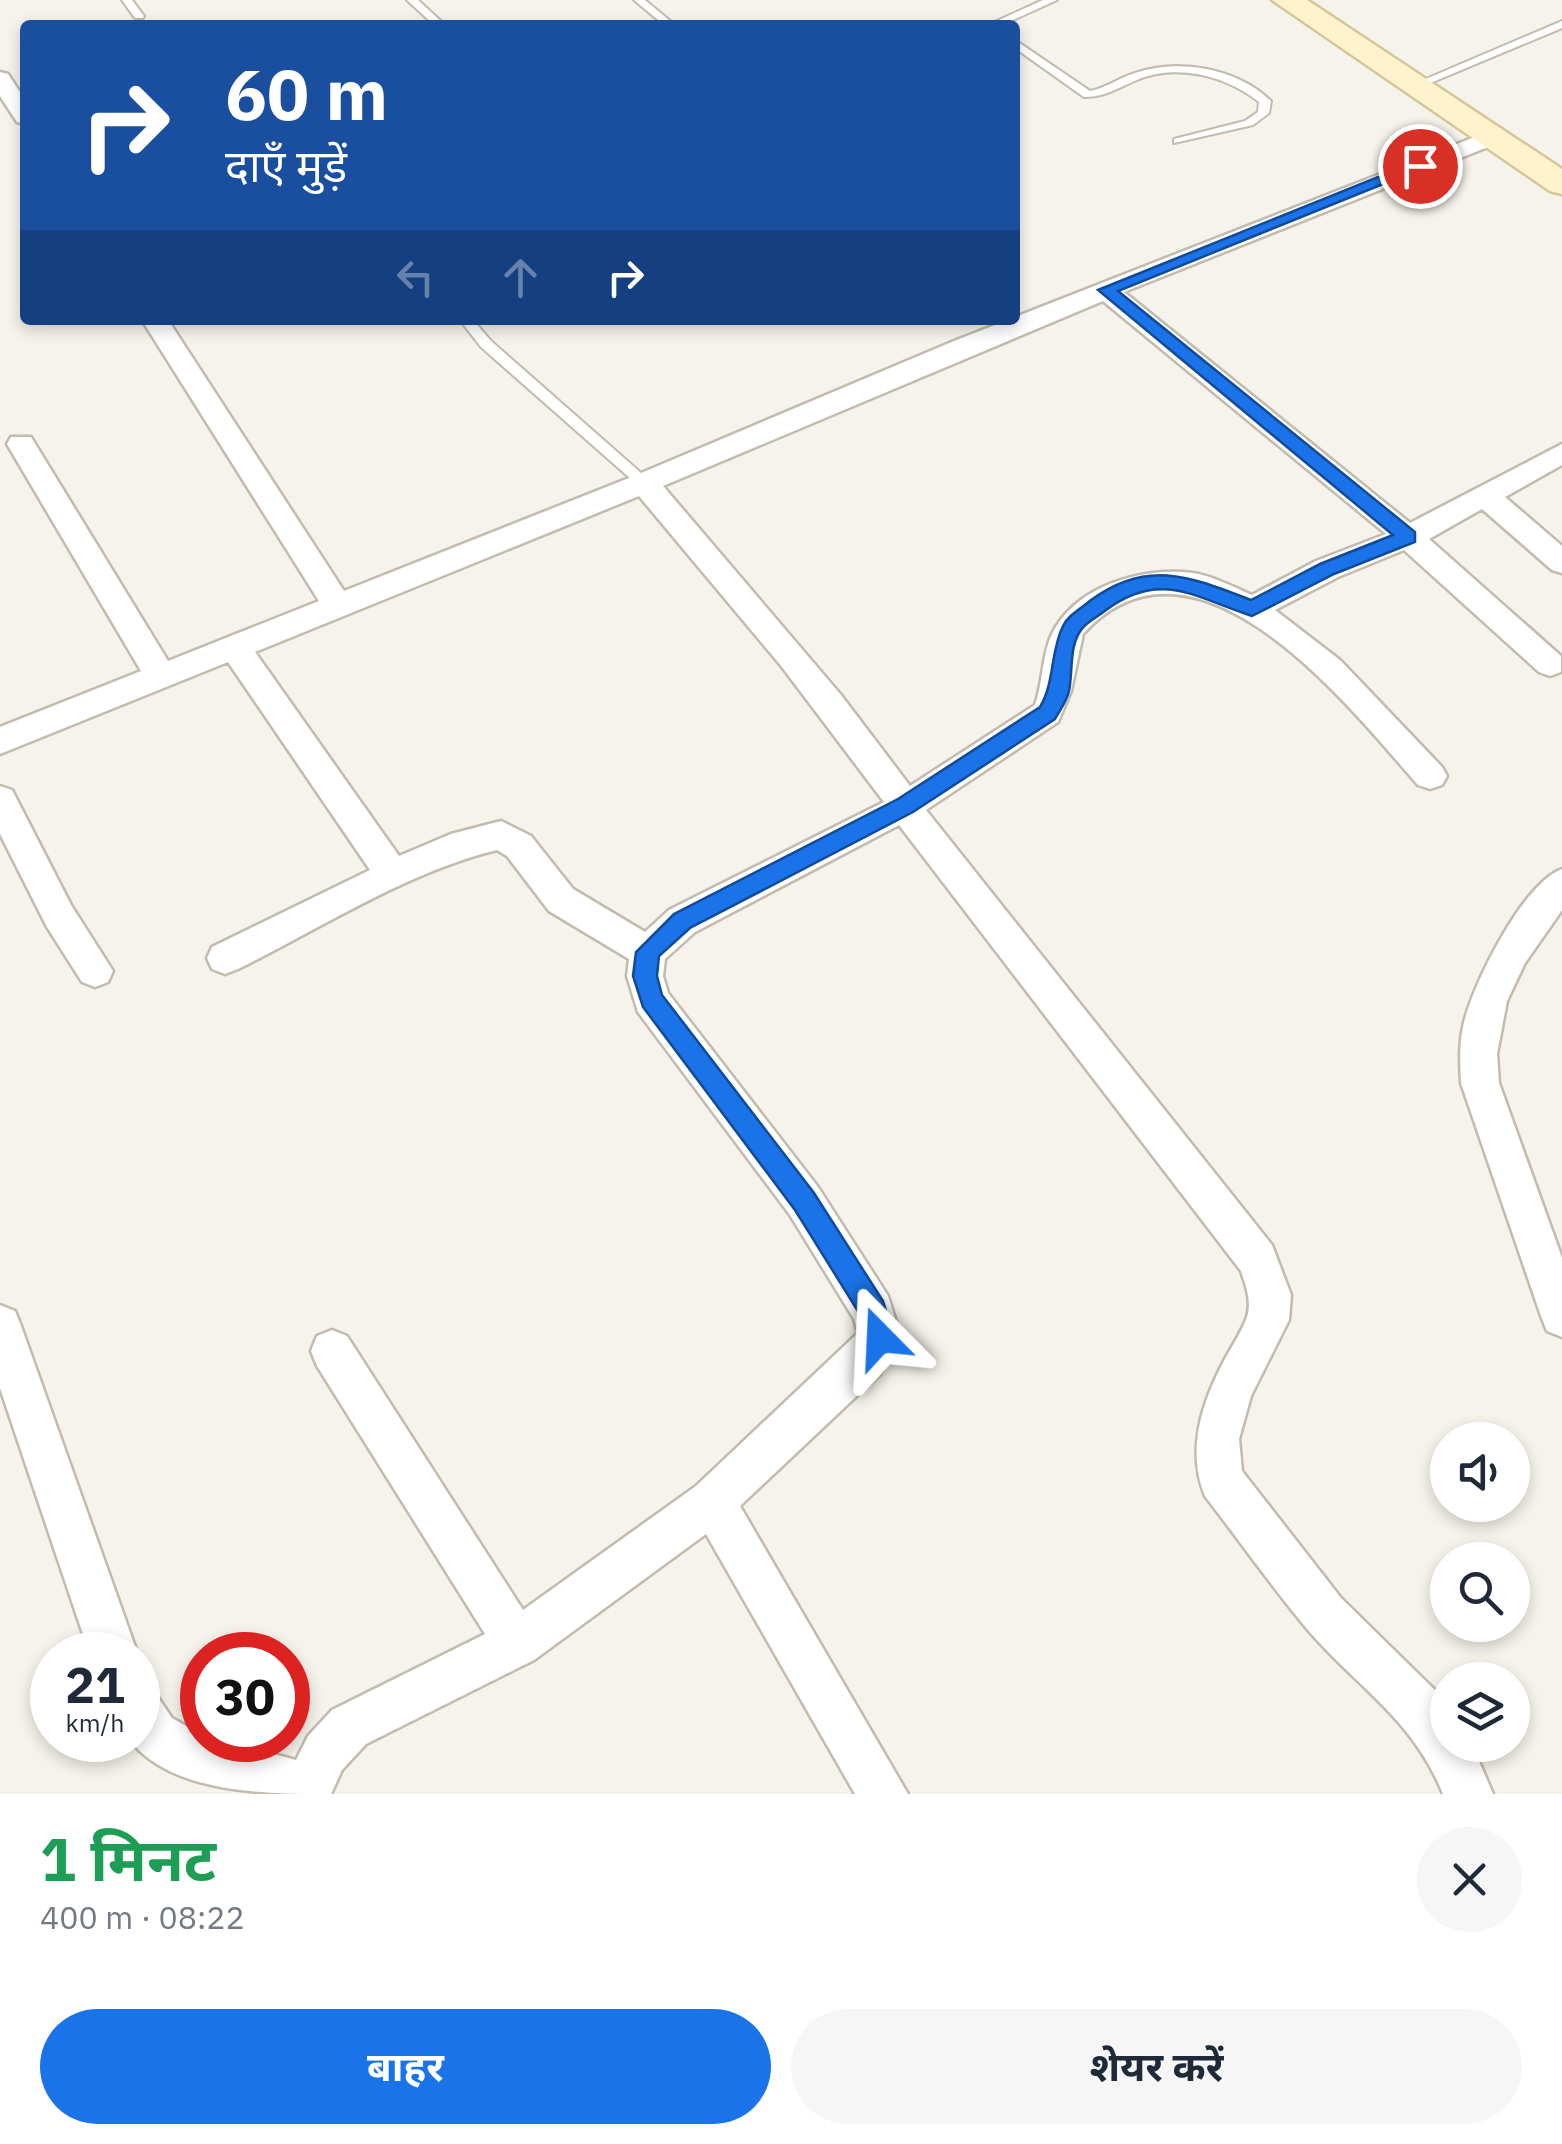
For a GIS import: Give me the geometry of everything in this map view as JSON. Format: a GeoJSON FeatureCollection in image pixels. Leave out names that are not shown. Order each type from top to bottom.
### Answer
{"type":"FeatureCollection","features":[{"type":"Feature","properties":{"kind":"street"},"geometry":{"type":"LineString","coordinates":[[1287,0],[1562,184]]}},
{"type":"Feature","properties":{"kind":"street"},"geometry":{"type":"LineString","coordinates":[[0,79],[20,109]]}},
{"type":"Feature","properties":{"kind":"street"},"geometry":{"type":"LineString","coordinates":[[0,741],[644,483],[1106,290],[1490,138]]}},
{"type":"Feature","properties":{"kind":"street"},"geometry":{"type":"LineString","coordinates":[[1106,290],[1408,537],[1550,664]]}},
{"type":"Feature","properties":{"kind":"street"},"geometry":{"type":"LineString","coordinates":[[158,325],[337,604]]}},
{"type":"Feature","properties":{"kind":"street"},"geometry":{"type":"LineString","coordinates":[[22,444],[161,677]]}},
{"type":"Feature","properties":{"kind":"street"},"geometry":{"type":"LineString","coordinates":[[1252,608],[1327,569],[1408,537],[1562,453]]}},
{"type":"Feature","properties":{"kind":"street"},"geometry":{"type":"LineString","coordinates":[[644,483],[906,806],[930,844],[1258,1258],[1270,1295],[1268,1320],[1232,1389],[1217,1439],[1221,1480],[1325,1614],[1430,1718]]}},
{"type":"Feature","properties":{"kind":"street"},"geometry":{"type":"LineString","coordinates":[[1484,496],[1562,562]]}},
{"type":"Feature","properties":{"kind":"street"},"geometry":{"type":"LineString","coordinates":[[160,1738],[190,1756],[307,1791],[325,1753],[349,1727],[517,1643],[712,1502],[865,1359],[880,1338],[874,1310],[804,1202],[651,1000],[645,976],[648,952],[682,921],[906,806],[1047,713],[1058,694],[1064,648],[1073,625],[1113,594],[1138,582],[1160,580],[1194,586],[1275,620],[1301,640],[1430,776]]}},
{"type":"Feature","properties":{"kind":"street"},"geometry":{"type":"LineString","coordinates":[[234,646],[393,875]]}},
{"type":"Feature","properties":{"kind":"street"},"geometry":{"type":"LineString","coordinates":[[0,800],[59,916],[95,971]]}},
{"type":"Feature","properties":{"kind":"street"},"geometry":{"type":"LineString","coordinates":[[225,958],[393,875],[463,844],[502,834],[519,846],[561,900],[648,952]]}},
{"type":"Feature","properties":{"kind":"street"},"geometry":{"type":"LineString","coordinates":[[1562,884],[1497,975],[1475,1050],[1480,1084],[1562,1316]]}},
{"type":"Feature","properties":{"kind":"street"},"geometry":{"type":"LineString","coordinates":[[0,1326],[106,1632]]}},
{"type":"Feature","properties":{"kind":"street"},"geometry":{"type":"LineString","coordinates":[[332,1351],[517,1643]]}},
{"type":"Feature","properties":{"kind":"street"},"geometry":{"type":"LineString","coordinates":[[712,1502],[882,1794]]}},
{"type":"Feature","properties":{"kind":"street"},"geometry":{"type":"LineString","coordinates":[[1455,1762],[1468,1794]]}},
{"type":"Feature","properties":{"kind":"lane"},"geometry":{"type":"LineString","coordinates":[[127,0],[139,16]]}},
{"type":"Feature","properties":{"kind":"lane"},"geometry":{"type":"LineString","coordinates":[[412,0],[434,20]]}},
{"type":"Feature","properties":{"kind":"lane"},"geometry":{"type":"LineString","coordinates":[[639,0],[664,20]]}},
{"type":"Feature","properties":{"kind":"lane"},"geometry":{"type":"LineString","coordinates":[[1005,20],[1052,0]]}},
{"type":"Feature","properties":{"kind":"lane"},"geometry":{"type":"LineString","coordinates":[[1412,87],[1562,24]]}},
{"type":"Feature","properties":{"kind":"lane"},"geometry":{"type":"LineString","coordinates":[[1020,47],[1088,96],[1145,73],[1193,70],[1252,88],[1265,101],[1263,114],[1249,122],[1178,141]]}},
{"type":"Feature","properties":{"kind":"lane"},"geometry":{"type":"LineString","coordinates":[[470,325],[486,344],[644,483]]}},
{"type":"Feature","properties":{"kind":"route"},"geometry":{"type":"LineString","coordinates":[[880,1338],[874,1310],[804,1202],[651,1000],[645,976],[648,952],[682,921],[906,806],[943,778],[1047,713],[1058,694],[1064,648],[1073,625],[1113,594],[1138,582],[1160,580],[1194,586],[1252,608],[1327,569],[1408,537],[1106,290],[1420,166]]}}]}
